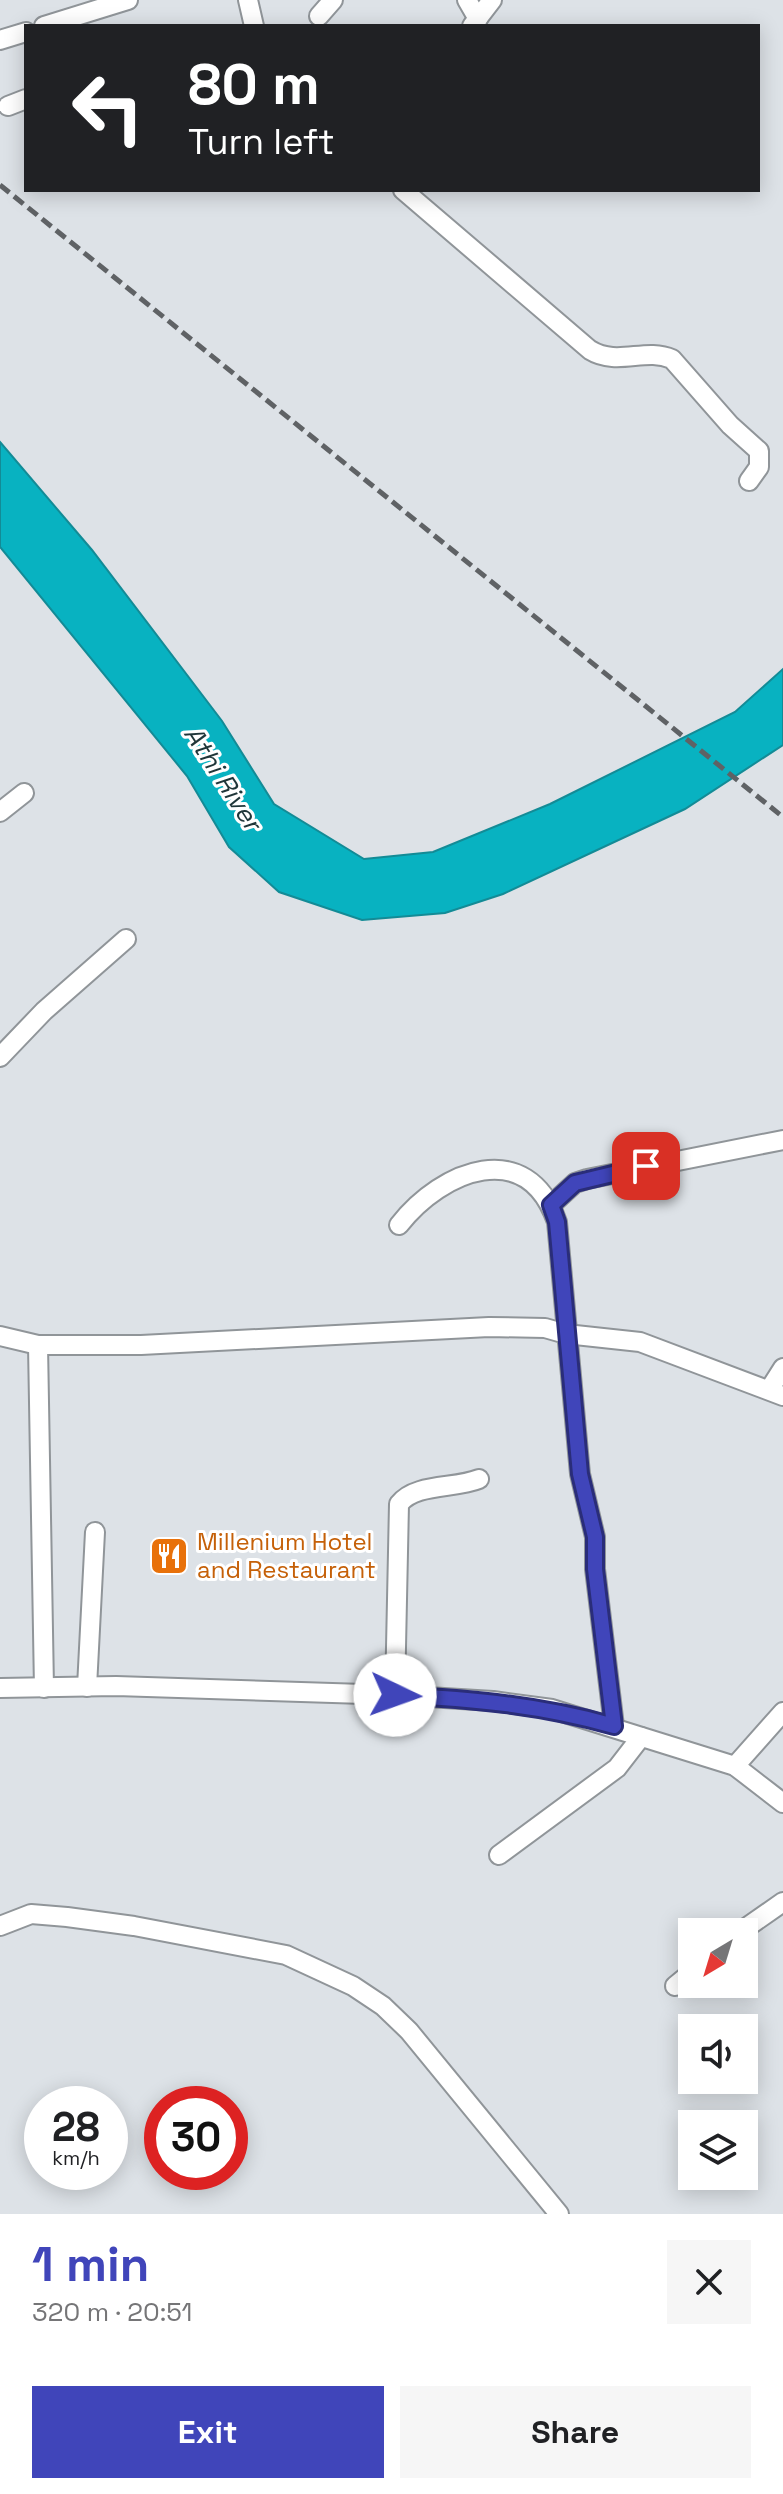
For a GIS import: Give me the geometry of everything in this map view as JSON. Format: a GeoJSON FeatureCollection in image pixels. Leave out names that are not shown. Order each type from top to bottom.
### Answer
{"type":"FeatureCollection","features":[{"type":"Feature","properties":{"kind":"street"},"geometry":{"type":"LineString","coordinates":[[50,24],[128,0]]}},
{"type":"Feature","properties":{"kind":"street"},"geometry":{"type":"LineString","coordinates":[[248,0],[254,24]]}},
{"type":"Feature","properties":{"kind":"street"},"geometry":{"type":"LineString","coordinates":[[319,16],[333,0]]}},
{"type":"Feature","properties":{"kind":"street"},"geometry":{"type":"LineString","coordinates":[[467,0],[475,23]]}},
{"type":"Feature","properties":{"kind":"street"},"geometry":{"type":"LineString","coordinates":[[475,23],[492,0]]}},
{"type":"Feature","properties":{"kind":"street"},"geometry":{"type":"LineString","coordinates":[[0,40],[24,33]]}},
{"type":"Feature","properties":{"kind":"street"},"geometry":{"type":"LineString","coordinates":[[405,192],[590,350],[611,359],[659,354],[672,359],[730,425],[759,451],[759,467],[749,481]]}},
{"type":"Feature","properties":{"kind":"street"},"geometry":{"type":"LineString","coordinates":[[0,812],[24,793]]}},
{"type":"Feature","properties":{"kind":"street"},"geometry":{"type":"LineString","coordinates":[[0,1057],[44,1011],[126,939]]}},
{"type":"Feature","properties":{"kind":"street"},"geometry":{"type":"LineString","coordinates":[[551,1205],[564,1190],[587,1179],[783,1140]]}},
{"type":"Feature","properties":{"kind":"street"},"geometry":{"type":"LineString","coordinates":[[399,1225],[416,1203],[451,1178],[489,1171],[508,1170],[524,1176],[535,1184],[551,1205],[557,1222],[580,1474],[595,1537],[595,1569],[614,1726]]}},
{"type":"Feature","properties":{"kind":"street"},"geometry":{"type":"LineString","coordinates":[[0,1336],[38,1345],[141,1345],[489,1327],[545,1328],[566,1334],[640,1342],[776,1393],[783,1368]]}},
{"type":"Feature","properties":{"kind":"street"},"geometry":{"type":"LineString","coordinates":[[38,1345],[44,1688]]}},
{"type":"Feature","properties":{"kind":"street"},"geometry":{"type":"LineString","coordinates":[[395,1695],[399,1504],[413,1493],[458,1487],[479,1479]]}},
{"type":"Feature","properties":{"kind":"street"},"geometry":{"type":"LineString","coordinates":[[87,1687],[95,1532]]}},
{"type":"Feature","properties":{"kind":"street"},"geometry":{"type":"LineString","coordinates":[[0,1688],[87,1687],[395,1695],[493,1701],[552,1709],[735,1766],[783,1803]]}},
{"type":"Feature","properties":{"kind":"street"},"geometry":{"type":"LineString","coordinates":[[735,1766],[783,1712]]}},
{"type":"Feature","properties":{"kind":"street"},"geometry":{"type":"LineString","coordinates":[[499,1855],[604,1779],[626,1760],[641,1737]]}},
{"type":"Feature","properties":{"kind":"street"},"geometry":{"type":"LineString","coordinates":[[758,1919],[783,1902]]}},
{"type":"Feature","properties":{"kind":"street"},"geometry":{"type":"LineString","coordinates":[[0,1926],[31,1914],[121,1924],[286,1955],[321,1969],[383,2006],[409,2031],[559,2214]]}},
{"type":"Feature","properties":{"kind":"water","name":"Athi River"},"geometry":{"type":"Polygon","coordinates":[[[0,442],[92,550],[222,721],[274,804],[364,859],[433,852],[550,804],[735,712],[783,669],[783,745],[685,809],[503,894],[445,913],[362,920],[279,892],[229,847],[187,776],[0,547],[0,442]]]}},
{"type":"Feature","properties":{"kind":"railway"},"geometry":{"type":"LineString","coordinates":[[0,185],[783,817]]}},
{"type":"Feature","properties":{"kind":"place","name":"Millenium Hotel and Restaurant"},"geometry":{"type":"Point","coordinates":[169,1556]}},
{"type":"Feature","properties":{"kind":"route"},"geometry":{"type":"LineString","coordinates":[[395,1695],[493,1701],[552,1709],[614,1726],[595,1569],[595,1537],[580,1474],[557,1222],[551,1205],[575,1183],[646,1166]]}}]}
